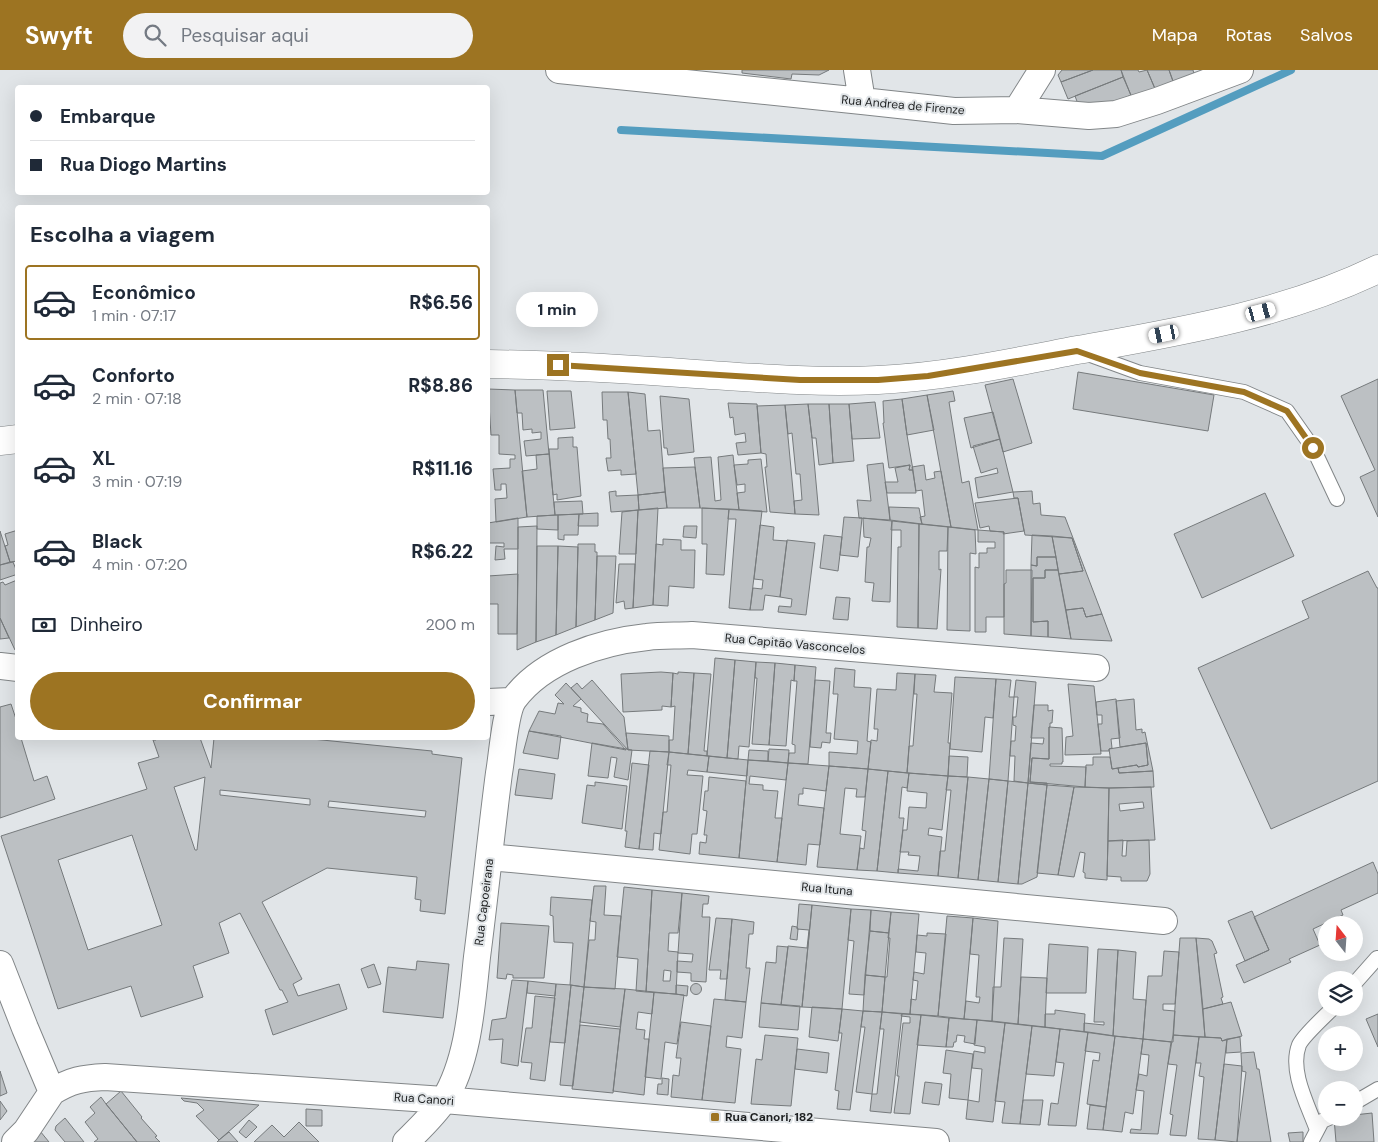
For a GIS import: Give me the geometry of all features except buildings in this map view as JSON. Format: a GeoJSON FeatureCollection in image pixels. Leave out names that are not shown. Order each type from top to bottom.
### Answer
{"type":"FeatureCollection","features":[{"type":"Feature","properties":{"kind":"street","name":"Rua Andrea de Firenze"},"geometry":{"type":"LineString","coordinates":[[559,70],[954,111],[1017,110],[1089,116],[1116,114],[1240,70]]}},
{"type":"Feature","properties":{"kind":"street"},"geometry":{"type":"LineString","coordinates":[[858,70],[862,101]]}},
{"type":"Feature","properties":{"kind":"street"},"geometry":{"type":"LineString","coordinates":[[1017,110],[1042,70]]}},
{"type":"Feature","properties":{"kind":"street"},"geometry":{"type":"LineString","coordinates":[[490,364],[575,366],[800,380],[878,380],[928,376],[1077,351],[1244,316],[1295,302],[1355,280],[1378,269]]}},
{"type":"Feature","properties":{"kind":"street"},"geometry":{"type":"LineString","coordinates":[[0,441],[15,438]]}},
{"type":"Feature","properties":{"kind":"street","name":"Rua Capitão Vasconcelos"},"geometry":{"type":"LineString","coordinates":[[500,702],[555,663],[604,645],[647,637],[692,635],[1096,668]]}},
{"type":"Feature","properties":{"kind":"street"},"geometry":{"type":"LineString","coordinates":[[0,666],[15,668]]}},
{"type":"Feature","properties":{"kind":"street","name":"Rua Capoeirana"},"geometry":{"type":"LineString","coordinates":[[406,1142],[444,1100],[459,1064],[467,1032],[507,723],[500,702]]}},
{"type":"Feature","properties":{"kind":"street","name":"Rua Ituna"},"geometry":{"type":"LineString","coordinates":[[489,857],[1164,922]]}},
{"type":"Feature","properties":{"kind":"street"},"geometry":{"type":"LineString","coordinates":[[0,964],[52,1092],[26,1131],[15,1142]]}},
{"type":"Feature","properties":{"kind":"street","name":"Rua Canori"},"geometry":{"type":"LineString","coordinates":[[52,1092],[65,1084],[83,1078],[104,1076],[444,1100],[757,1134],[936,1142]]}},
{"type":"Feature","properties":{"kind":"lane"},"geometry":{"type":"LineString","coordinates":[[1077,351],[1140,373],[1244,392],[1287,411],[1313,448],[1337,499]]}},
{"type":"Feature","properties":{"kind":"lane"},"geometry":{"type":"LineString","coordinates":[[1363,974],[1378,958]]}},
{"type":"Feature","properties":{"kind":"lane"},"geometry":{"type":"LineString","coordinates":[[1314,1136],[1295,1063],[1300,1044],[1326,1016]]}},
{"type":"Feature","properties":{"kind":"lane"},"geometry":{"type":"LineString","coordinates":[[1363,1098],[1378,1089]]}},
{"type":"Feature","properties":{"kind":"waterway"},"geometry":{"type":"LineString","coordinates":[[621,130],[1102,156],[1291,70]]}},
{"type":"Feature","properties":{"kind":"place","name":"Rua Canori, 182"},"geometry":{"type":"Point","coordinates":[715,1117]}},
{"type":"Feature","properties":{"kind":"route"},"geometry":{"type":"LineString","coordinates":[[558,365],[800,380],[878,380],[928,376],[1077,351],[1140,373],[1244,392],[1287,411],[1313,448]]}}]}
